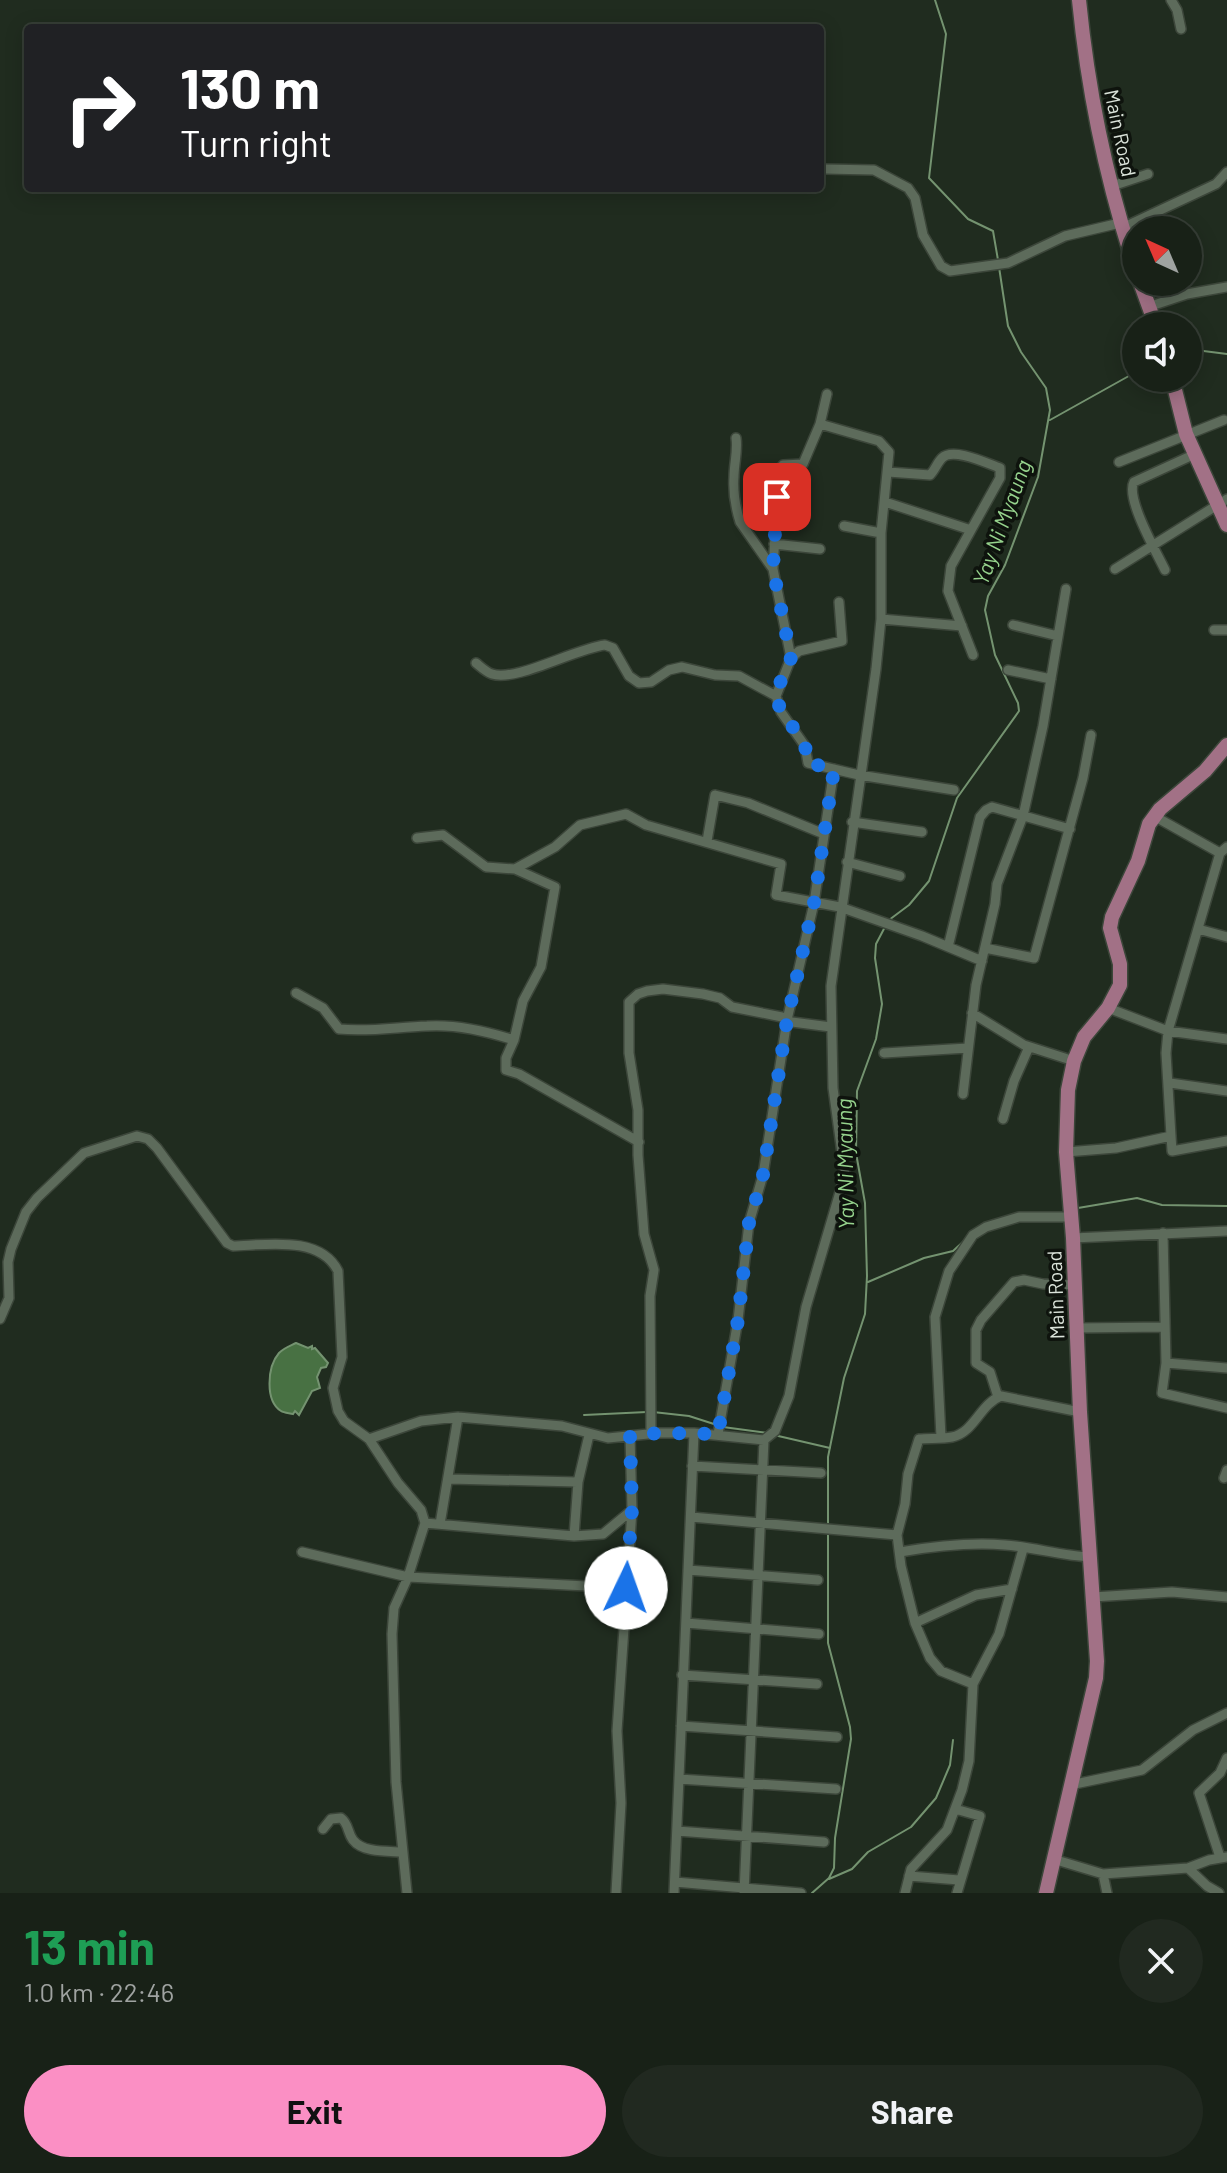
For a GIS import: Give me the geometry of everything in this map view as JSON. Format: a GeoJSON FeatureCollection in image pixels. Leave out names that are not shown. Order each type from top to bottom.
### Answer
{"type":"FeatureCollection","features":[{"type":"Feature","properties":{"kind":"main road","name":"Main Road"},"geometry":{"type":"LineString","coordinates":[[1079,0],[1096,128],[1122,229]]}},
{"type":"Feature","properties":{"kind":"main road"},"geometry":{"type":"LineString","coordinates":[[1144,296],[1150,312]]}},
{"type":"Feature","properties":{"kind":"main road"},"geometry":{"type":"LineString","coordinates":[[1176,392],[1186,434],[1222,502],[1227,525]]}},
{"type":"Feature","properties":{"kind":"main road","name":"Main Road"},"geometry":{"type":"LineString","coordinates":[[1046,1893],[1096,1678],[1066,1152],[1068,1090],[1074,1061],[1084,1037],[1116,996],[1122,974],[1111,938],[1112,917],[1138,861],[1145,835],[1154,816],[1205,771],[1227,745]]}},
{"type":"Feature","properties":{"kind":"street"},"geometry":{"type":"LineString","coordinates":[[1171,0],[1177,10],[1181,29]]}},
{"type":"Feature","properties":{"kind":"street"},"geometry":{"type":"LineString","coordinates":[[825,169],[874,170],[908,188],[915,198],[923,235],[941,266],[950,271],[1008,263],[1065,236],[1121,226],[1216,184],[1227,172]]}},
{"type":"Feature","properties":{"kind":"street"},"geometry":{"type":"LineString","coordinates":[[1112,186],[1148,174]]}},
{"type":"Feature","properties":{"kind":"street"},"geometry":{"type":"LineString","coordinates":[[1148,307],[1187,294],[1227,287]]}},
{"type":"Feature","properties":{"kind":"street"},"geometry":{"type":"LineString","coordinates":[[827,394],[820,424],[803,464],[780,467],[773,569],[791,658],[776,696],[781,712],[805,746],[808,763],[859,775],[954,790]]}},
{"type":"Feature","properties":{"kind":"street"},"geometry":{"type":"LineString","coordinates":[[1119,462],[1226,418]]}},
{"type":"Feature","properties":{"kind":"street"},"geometry":{"type":"LineString","coordinates":[[369,1439],[421,1421],[458,1417],[562,1426],[608,1438],[694,1433],[764,1440],[775,1431],[789,1396],[806,1307],[845,1175],[833,1088],[832,975],[876,669],[881,619],[881,533],[889,452],[879,441],[820,424]]}},
{"type":"Feature","properties":{"kind":"street"},"geometry":{"type":"LineString","coordinates":[[736,438],[738,451],[733,478],[737,513],[773,569]]}},
{"type":"Feature","properties":{"kind":"street"},"geometry":{"type":"LineString","coordinates":[[888,472],[930,475],[941,459],[949,454],[1000,468],[1000,478],[951,566],[948,591],[973,655]]}},
{"type":"Feature","properties":{"kind":"street"},"geometry":{"type":"LineString","coordinates":[[1165,570],[1130,491],[1131,487],[1134,482],[1195,454]]}},
{"type":"Feature","properties":{"kind":"street"},"geometry":{"type":"LineString","coordinates":[[885,502],[971,530]]}},
{"type":"Feature","properties":{"kind":"street"},"geometry":{"type":"LineString","coordinates":[[1115,569],[1222,502]]}},
{"type":"Feature","properties":{"kind":"street"},"geometry":{"type":"LineString","coordinates":[[844,526],[881,533]]}},
{"type":"Feature","properties":{"kind":"street"},"geometry":{"type":"LineString","coordinates":[[774,544],[820,549]]}},
{"type":"Feature","properties":{"kind":"street"},"geometry":{"type":"LineString","coordinates":[[963,1094],[972,1013],[997,884],[1023,816],[1066,589]]}},
{"type":"Feature","properties":{"kind":"street"},"geometry":{"type":"LineString","coordinates":[[791,658],[804,649],[842,641],[839,602]]}},
{"type":"Feature","properties":{"kind":"street"},"geometry":{"type":"LineString","coordinates":[[881,619],[962,626]]}},
{"type":"Feature","properties":{"kind":"street"},"geometry":{"type":"LineString","coordinates":[[1013,625],[1058,636]]}},
{"type":"Feature","properties":{"kind":"street"},"geometry":{"type":"LineString","coordinates":[[1214,630],[1227,630]]}},
{"type":"Feature","properties":{"kind":"street"},"geometry":{"type":"LineString","coordinates":[[476,663],[493,675],[512,675],[605,645],[613,648],[629,676],[639,683],[651,682],[669,670],[682,667],[715,675],[739,676],[776,696]]}},
{"type":"Feature","properties":{"kind":"street"},"geometry":{"type":"LineString","coordinates":[[1008,670],[1051,679]]}},
{"type":"Feature","properties":{"kind":"street"},"geometry":{"type":"LineString","coordinates":[[985,948],[1034,958],[1070,829],[1091,735]]}},
{"type":"Feature","properties":{"kind":"street"},"geometry":{"type":"LineString","coordinates":[[718,1434],[738,1320],[749,1223],[763,1175],[787,1020],[814,903],[834,769]]}},
{"type":"Feature","properties":{"kind":"street"},"geometry":{"type":"LineString","coordinates":[[707,841],[715,795],[748,803],[824,834]]}},
{"type":"Feature","properties":{"kind":"street"},"geometry":{"type":"LineString","coordinates":[[948,947],[980,817],[986,810],[992,807],[1070,829]]}},
{"type":"Feature","properties":{"kind":"street"},"geometry":{"type":"LineString","coordinates":[[515,869],[555,847],[580,825],[626,814],[646,825],[781,864],[776,895],[840,907],[889,923],[982,961]]}},
{"type":"Feature","properties":{"kind":"street"},"geometry":{"type":"LineString","coordinates":[[1154,816],[1223,850],[1168,1031],[1166,1053],[1172,1151],[1227,1141]]}},
{"type":"Feature","properties":{"kind":"street"},"geometry":{"type":"LineString","coordinates":[[852,822],[922,832]]}},
{"type":"Feature","properties":{"kind":"street"},"geometry":{"type":"LineString","coordinates":[[417,838],[443,835],[486,867],[515,869],[555,887],[541,967],[523,1001],[514,1040],[506,1058],[506,1070],[542,1086],[639,1142]]}},
{"type":"Feature","properties":{"kind":"street"},"geometry":{"type":"LineString","coordinates":[[847,862],[900,876]]}},
{"type":"Feature","properties":{"kind":"street"},"geometry":{"type":"LineString","coordinates":[[1198,929],[1227,937]]}},
{"type":"Feature","properties":{"kind":"street"},"geometry":{"type":"LineString","coordinates":[[651,1434],[650,1296],[654,1270],[644,1234],[638,1110],[629,1053],[629,1002],[647,991],[663,989],[703,994],[720,998],[732,1007],[831,1027]]}},
{"type":"Feature","properties":{"kind":"street"},"geometry":{"type":"LineString","coordinates":[[296,993],[323,1008],[339,1029],[365,1032],[430,1025],[482,1030],[514,1040]]}},
{"type":"Feature","properties":{"kind":"street"},"geometry":{"type":"LineString","coordinates":[[1108,1008],[1168,1031],[1227,1039]]}},
{"type":"Feature","properties":{"kind":"street"},"geometry":{"type":"LineString","coordinates":[[972,1013],[1029,1047],[1074,1061]]}},
{"type":"Feature","properties":{"kind":"street"},"geometry":{"type":"LineString","coordinates":[[1003,1119],[1014,1081],[1029,1047]]}},
{"type":"Feature","properties":{"kind":"street"},"geometry":{"type":"LineString","coordinates":[[884,1053],[968,1048]]}},
{"type":"Feature","properties":{"kind":"street"},"geometry":{"type":"LineString","coordinates":[[1170,1083],[1227,1091]]}},
{"type":"Feature","properties":{"kind":"street"},"geometry":{"type":"LineString","coordinates":[[0,1319],[9,1298],[8,1262],[31,1204],[84,1153],[132,1137],[143,1136],[166,1160],[227,1243],[233,1246],[287,1244],[310,1248],[334,1262],[338,1271],[342,1357],[333,1398],[344,1421],[369,1439],[398,1483],[421,1510],[425,1523],[408,1577],[394,1608],[392,1634],[393,1724],[407,1893]]}},
{"type":"Feature","properties":{"kind":"street"},"geometry":{"type":"LineString","coordinates":[[1066,1152],[1116,1148],[1171,1136]]}},
{"type":"Feature","properties":{"kind":"street"},"geometry":{"type":"LineString","coordinates":[[941,1437],[934,1332],[935,1317],[949,1271],[973,1235],[986,1227],[1019,1217],[1070,1217]]}},
{"type":"Feature","properties":{"kind":"street"},"geometry":{"type":"LineString","coordinates":[[1073,1238],[1227,1231]]}},
{"type":"Feature","properties":{"kind":"street"},"geometry":{"type":"LineString","coordinates":[[1163,1233],[1166,1363],[1162,1393],[1227,1408]]}},
{"type":"Feature","properties":{"kind":"street"},"geometry":{"type":"LineString","coordinates":[[998,1397],[990,1372],[976,1363],[976,1330],[981,1320],[1014,1282],[1024,1280],[1075,1285]]}},
{"type":"Feature","properties":{"kind":"street"},"geometry":{"type":"LineString","coordinates":[[1077,1328],[1165,1327]]}},
{"type":"Feature","properties":{"kind":"street"},"geometry":{"type":"LineString","coordinates":[[1166,1363],[1227,1368]]}},
{"type":"Feature","properties":{"kind":"street"},"geometry":{"type":"LineString","coordinates":[[973,1684],[941,1671],[915,1623],[897,1535],[908,1474],[919,1439],[953,1437],[964,1431],[984,1406],[998,1397],[1080,1412]]}},
{"type":"Feature","properties":{"kind":"street"},"geometry":{"type":"LineString","coordinates":[[440,1524],[458,1417]]}},
{"type":"Feature","properties":{"kind":"street"},"geometry":{"type":"LineString","coordinates":[[694,1433],[675,1888],[801,1893]]}},
{"type":"Feature","properties":{"kind":"street"},"geometry":{"type":"LineString","coordinates":[[574,1536],[578,1482],[589,1435]]}},
{"type":"Feature","properties":{"kind":"street"},"geometry":{"type":"LineString","coordinates":[[616,1893],[621,1803],[617,1731],[632,1510],[630,1436]]}},
{"type":"Feature","properties":{"kind":"street"},"geometry":{"type":"LineString","coordinates":[[744,1891],[764,1440]]}},
{"type":"Feature","properties":{"kind":"street"},"geometry":{"type":"LineString","coordinates":[[692,1466],[821,1473]]}},
{"type":"Feature","properties":{"kind":"street"},"geometry":{"type":"LineString","coordinates":[[449,1479],[578,1482]]}},
{"type":"Feature","properties":{"kind":"street"},"geometry":{"type":"LineString","coordinates":[[425,1523],[574,1536],[603,1534],[632,1510]]}},
{"type":"Feature","properties":{"kind":"street"},"geometry":{"type":"LineString","coordinates":[[691,1517],[897,1535]]}},
{"type":"Feature","properties":{"kind":"street"},"geometry":{"type":"LineString","coordinates":[[900,1552],[973,1544],[1008,1545],[1091,1557]]}},
{"type":"Feature","properties":{"kind":"street"},"geometry":{"type":"LineString","coordinates":[[905,1893],[915,1862],[943,1836],[955,1809],[969,1761],[973,1684],[999,1634],[1023,1549]]}},
{"type":"Feature","properties":{"kind":"street"},"geometry":{"type":"LineString","coordinates":[[302,1552],[408,1577],[626,1588]]}},
{"type":"Feature","properties":{"kind":"street"},"geometry":{"type":"LineString","coordinates":[[688,1570],[818,1580]]}},
{"type":"Feature","properties":{"kind":"street"},"geometry":{"type":"LineString","coordinates":[[915,1623],[976,1595],[1012,1589]]}},
{"type":"Feature","properties":{"kind":"street"},"geometry":{"type":"LineString","coordinates":[[1093,1597],[1172,1592],[1227,1597]]}},
{"type":"Feature","properties":{"kind":"street"},"geometry":{"type":"LineString","coordinates":[[686,1623],[819,1634]]}},
{"type":"Feature","properties":{"kind":"street"},"geometry":{"type":"LineString","coordinates":[[682,1675],[817,1684]]}},
{"type":"Feature","properties":{"kind":"street"},"geometry":{"type":"LineString","coordinates":[[1070,1785],[1142,1770],[1193,1730],[1227,1713]]}},
{"type":"Feature","properties":{"kind":"street"},"geometry":{"type":"LineString","coordinates":[[681,1726],[837,1737]]}},
{"type":"Feature","properties":{"kind":"street"},"geometry":{"type":"LineString","coordinates":[[1053,1859],[1103,1874],[1188,1868],[1224,1857],[1199,1793],[1220,1773],[1227,1758]]}},
{"type":"Feature","properties":{"kind":"street"},"geometry":{"type":"LineString","coordinates":[[679,1779],[836,1789]]}},
{"type":"Feature","properties":{"kind":"street"},"geometry":{"type":"LineString","coordinates":[[955,1809],[980,1816],[957,1893]]}},
{"type":"Feature","properties":{"kind":"street"},"geometry":{"type":"LineString","coordinates":[[323,1829],[331,1819],[341,1818],[360,1846],[403,1852]]}},
{"type":"Feature","properties":{"kind":"street"},"geometry":{"type":"LineString","coordinates":[[677,1831],[824,1842]]}},
{"type":"Feature","properties":{"kind":"street"},"geometry":{"type":"LineString","coordinates":[[1188,1868],[1219,1893]]}},
{"type":"Feature","properties":{"kind":"street"},"geometry":{"type":"LineString","coordinates":[[1103,1874],[1107,1893]]}},
{"type":"Feature","properties":{"kind":"street"},"geometry":{"type":"LineString","coordinates":[[909,1876],[959,1880]]}},
{"type":"Feature","properties":{"kind":"shaded area"},"geometry":{"type":"Polygon","coordinates":[[[296,1343],[308,1348],[312,1346],[328,1363],[321,1368],[317,1377],[320,1388],[312,1391],[299,1415],[295,1411],[293,1414],[282,1412],[272,1400],[270,1392],[270,1375],[275,1359],[281,1351],[296,1343]]]}},
{"type":"Feature","properties":{"kind":"waterway","name":"Yay Ni Myaung"},"geometry":{"type":"LineString","coordinates":[[935,0],[946,34],[929,178],[968,219],[993,231],[998,260]]}},
{"type":"Feature","properties":{"kind":"waterway","name":"Yay Ni Myaung"},"geometry":{"type":"LineString","coordinates":[[889,920],[909,905],[929,881],[957,798],[1019,711],[995,655],[985,610],[1038,477],[1050,410],[1046,388],[1021,352],[1008,326],[999,267]]}},
{"type":"Feature","properties":{"kind":"waterway"},"geometry":{"type":"LineString","coordinates":[[1202,351],[1227,354]]}},
{"type":"Feature","properties":{"kind":"waterway"},"geometry":{"type":"LineString","coordinates":[[1050,420],[1122,380]]}},
{"type":"Feature","properties":{"kind":"waterway","name":"Yay Ni Myaung"},"geometry":{"type":"LineString","coordinates":[[828,1526],[828,1457],[844,1378],[865,1314],[865,1203],[856,1153],[857,1091],[876,1039],[882,1004],[876,944],[886,925]]}},
{"type":"Feature","properties":{"kind":"waterway"},"geometry":{"type":"LineString","coordinates":[[1078,1208],[1137,1198],[1162,1205],[1227,1206]]}},
{"type":"Feature","properties":{"kind":"waterway"},"geometry":{"type":"LineString","coordinates":[[1019,1213],[1064,1212]]}},
{"type":"Feature","properties":{"kind":"waterway"},"geometry":{"type":"LineString","coordinates":[[868,1282],[924,1258],[953,1251],[964,1241]]}},
{"type":"Feature","properties":{"kind":"waterway"},"geometry":{"type":"LineString","coordinates":[[584,1415],[647,1412]]}},
{"type":"Feature","properties":{"kind":"waterway"},"geometry":{"type":"LineString","coordinates":[[653,1412],[689,1416],[717,1425]]}},
{"type":"Feature","properties":{"kind":"waterway"},"geometry":{"type":"LineString","coordinates":[[723,1427],[768,1433]]}},
{"type":"Feature","properties":{"kind":"waterway"},"geometry":{"type":"LineString","coordinates":[[774,1435],[830,1448]]}},
{"type":"Feature","properties":{"kind":"waterway","name":"Yay Ni Myaung"},"geometry":{"type":"LineString","coordinates":[[812,1893],[829,1878],[834,1868],[835,1838],[851,1739],[828,1643],[828,1533]]}},
{"type":"Feature","properties":{"kind":"waterway"},"geometry":{"type":"LineString","coordinates":[[829,1879],[852,1869],[868,1852],[911,1827],[936,1798],[950,1765],[953,1740]]}},
{"type":"Feature","properties":{"kind":"route"},"geometry":{"type":"LineString","coordinates":[[626,1588],[632,1510],[630,1436],[718,1434],[738,1320],[749,1223],[763,1175],[787,1020],[814,903],[834,769],[808,763],[805,746],[781,712],[776,696],[791,658],[773,569],[777,497]]}}]}
